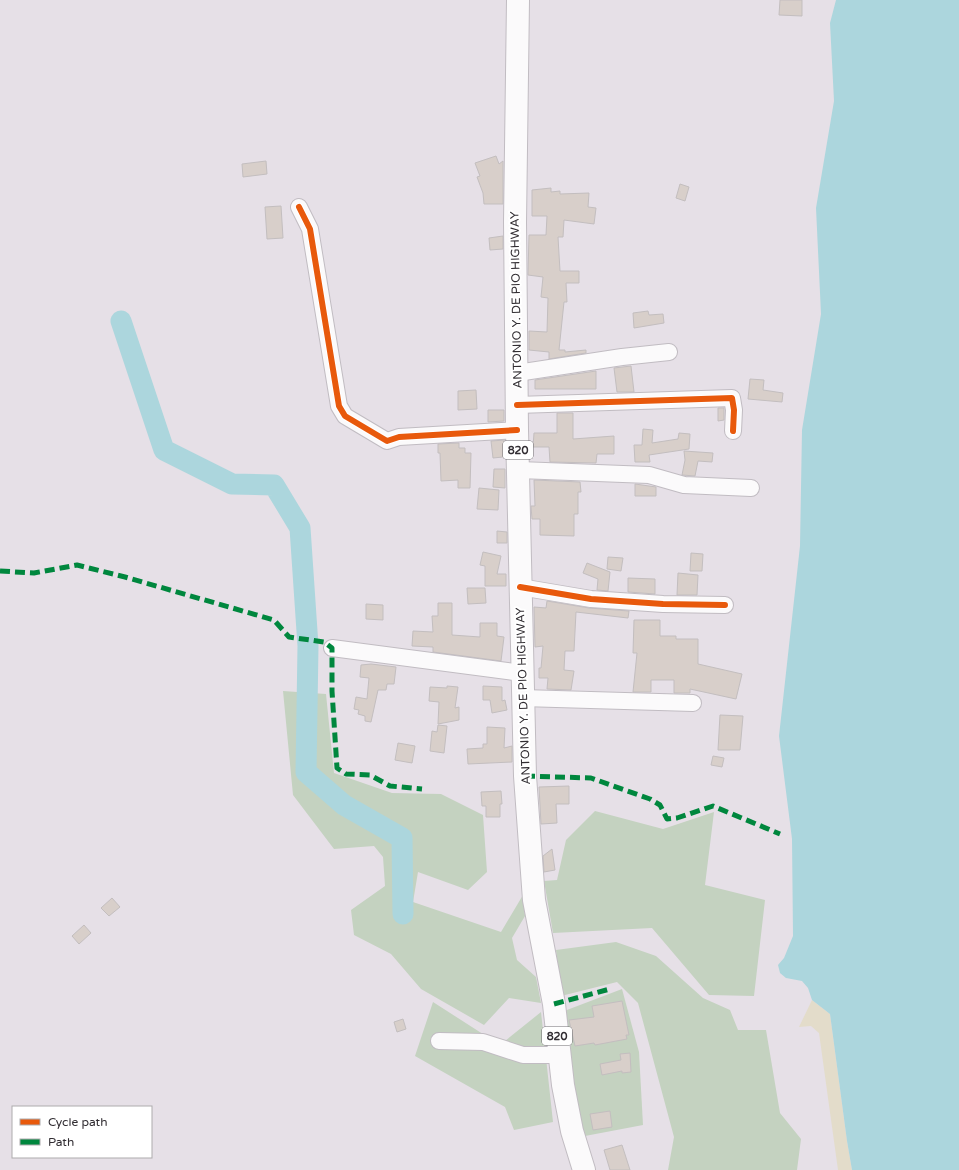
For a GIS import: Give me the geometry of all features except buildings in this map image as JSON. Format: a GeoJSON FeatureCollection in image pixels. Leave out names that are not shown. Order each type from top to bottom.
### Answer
{"type":"FeatureCollection","features":[{"type":"Feature","properties":{"kind":"highway","name":"ANTONIO Y. DE PIO HIGHWAY"},"geometry":{"type":"LineString","coordinates":[[518,0],[515,222],[522,698],[534,900],[554,1004],[559,1055],[572,1131],[584,1170]]}},
{"type":"Feature","properties":{"kind":"street"},"geometry":{"type":"LineString","coordinates":[[299,207],[310,229],[339,406],[345,416],[387,441],[399,437],[517,430]]}},
{"type":"Feature","properties":{"kind":"street"},"geometry":{"type":"LineString","coordinates":[[517,373],[622,357],[669,352]]}},
{"type":"Feature","properties":{"kind":"street"},"geometry":{"type":"LineString","coordinates":[[517,405],[732,398],[733,431]]}},
{"type":"Feature","properties":{"kind":"street"},"geometry":{"type":"LineString","coordinates":[[519,470],[650,476],[684,485],[751,488]]}},
{"type":"Feature","properties":{"kind":"street"},"geometry":{"type":"LineString","coordinates":[[520,588],[591,599],[663,604],[725,605]]}},
{"type":"Feature","properties":{"kind":"street"},"geometry":{"type":"LineString","coordinates":[[332,648],[522,673]]}},
{"type":"Feature","properties":{"kind":"street"},"geometry":{"type":"LineString","coordinates":[[522,698],[693,703]]}},
{"type":"Feature","properties":{"kind":"street"},"geometry":{"type":"LineString","coordinates":[[439,1041],[483,1042],[524,1056],[559,1055]]}},
{"type":"Feature","properties":{"kind":"green space"},"geometry":{"type":"Polygon","coordinates":[[[283,691],[326,694],[334,773],[392,793],[441,794],[483,815],[487,872],[468,890],[418,872],[413,902],[501,932],[523,895],[525,916],[512,938],[517,960],[536,977],[541,1003],[509,998],[484,1025],[421,989],[391,954],[354,935],[351,910],[385,886],[383,857],[374,846],[334,849],[293,795],[283,691]]]}},
{"type":"Feature","properties":{"kind":"green space"},"geometry":{"type":"Polygon","coordinates":[[[595,811],[663,829],[714,812],[705,885],[765,900],[754,996],[709,995],[652,928],[553,933],[544,881],[557,880],[566,840],[595,811]]]}},
{"type":"Feature","properties":{"kind":"green space"},"geometry":{"type":"Polygon","coordinates":[[[616,942],[656,956],[703,998],[730,1010],[738,1030],[766,1030],[780,1113],[801,1139],[797,1170],[668,1170],[674,1137],[638,1003],[617,982],[561,996],[556,950],[616,942]]]}},
{"type":"Feature","properties":{"kind":"green space"},"geometry":{"type":"Polygon","coordinates":[[[622,989],[639,1052],[643,1125],[585,1136],[569,1077],[559,1013],[622,989]]]}},
{"type":"Feature","properties":{"kind":"green space"},"geometry":{"type":"Polygon","coordinates":[[[433,1002],[500,1045],[541,1012],[553,1122],[514,1130],[505,1107],[415,1056],[433,1002]]]}},
{"type":"Feature","properties":{"kind":"sand"},"geometry":{"type":"Polygon","coordinates":[[[812,1000],[830,1014],[852,1170],[838,1170],[819,1033],[811,1026],[799,1027],[812,1000]]]}},
{"type":"Feature","properties":{"kind":"water"},"geometry":{"type":"Polygon","coordinates":[[[836,0],[959,0],[959,1170],[852,1170],[830,1014],[812,1000],[808,988],[802,981],[786,978],[780,973],[778,965],[784,958],[793,936],[792,839],[779,736],[800,546],[802,430],[821,314],[816,208],[834,101],[830,23],[836,0]]]}},
{"type":"Feature","properties":{"kind":"waterway"},"geometry":{"type":"LineString","coordinates":[[121,321],[164,450],[232,484],[274,485],[300,528],[308,646],[306,772],[344,805],[402,838],[403,914]]}},
{"type":"Feature","properties":{"kind":"marked path"},"geometry":{"type":"LineString","coordinates":[[0,571],[34,573],[77,565],[125,577],[274,620],[289,637],[324,642],[332,648],[332,691],[337,768],[346,774],[370,775],[390,786],[422,789]]}},
{"type":"Feature","properties":{"kind":"marked path"},"geometry":{"type":"LineString","coordinates":[[525,776],[591,778],[650,799],[660,805],[667,819],[677,818],[713,806],[780,834]]}},
{"type":"Feature","properties":{"kind":"marked path"},"geometry":{"type":"LineString","coordinates":[[554,1004],[610,989]]}},
{"type":"Feature","properties":{"kind":"cycle path"},"geometry":{"type":"LineString","coordinates":[[299,207],[310,229],[339,406],[345,416],[387,441],[399,437],[517,430]]}},
{"type":"Feature","properties":{"kind":"cycle path"},"geometry":{"type":"LineString","coordinates":[[517,405],[732,398],[734,410],[733,431]]}},
{"type":"Feature","properties":{"kind":"cycle path"},"geometry":{"type":"LineString","coordinates":[[520,587],[591,599],[663,604],[725,605]]}}]}
